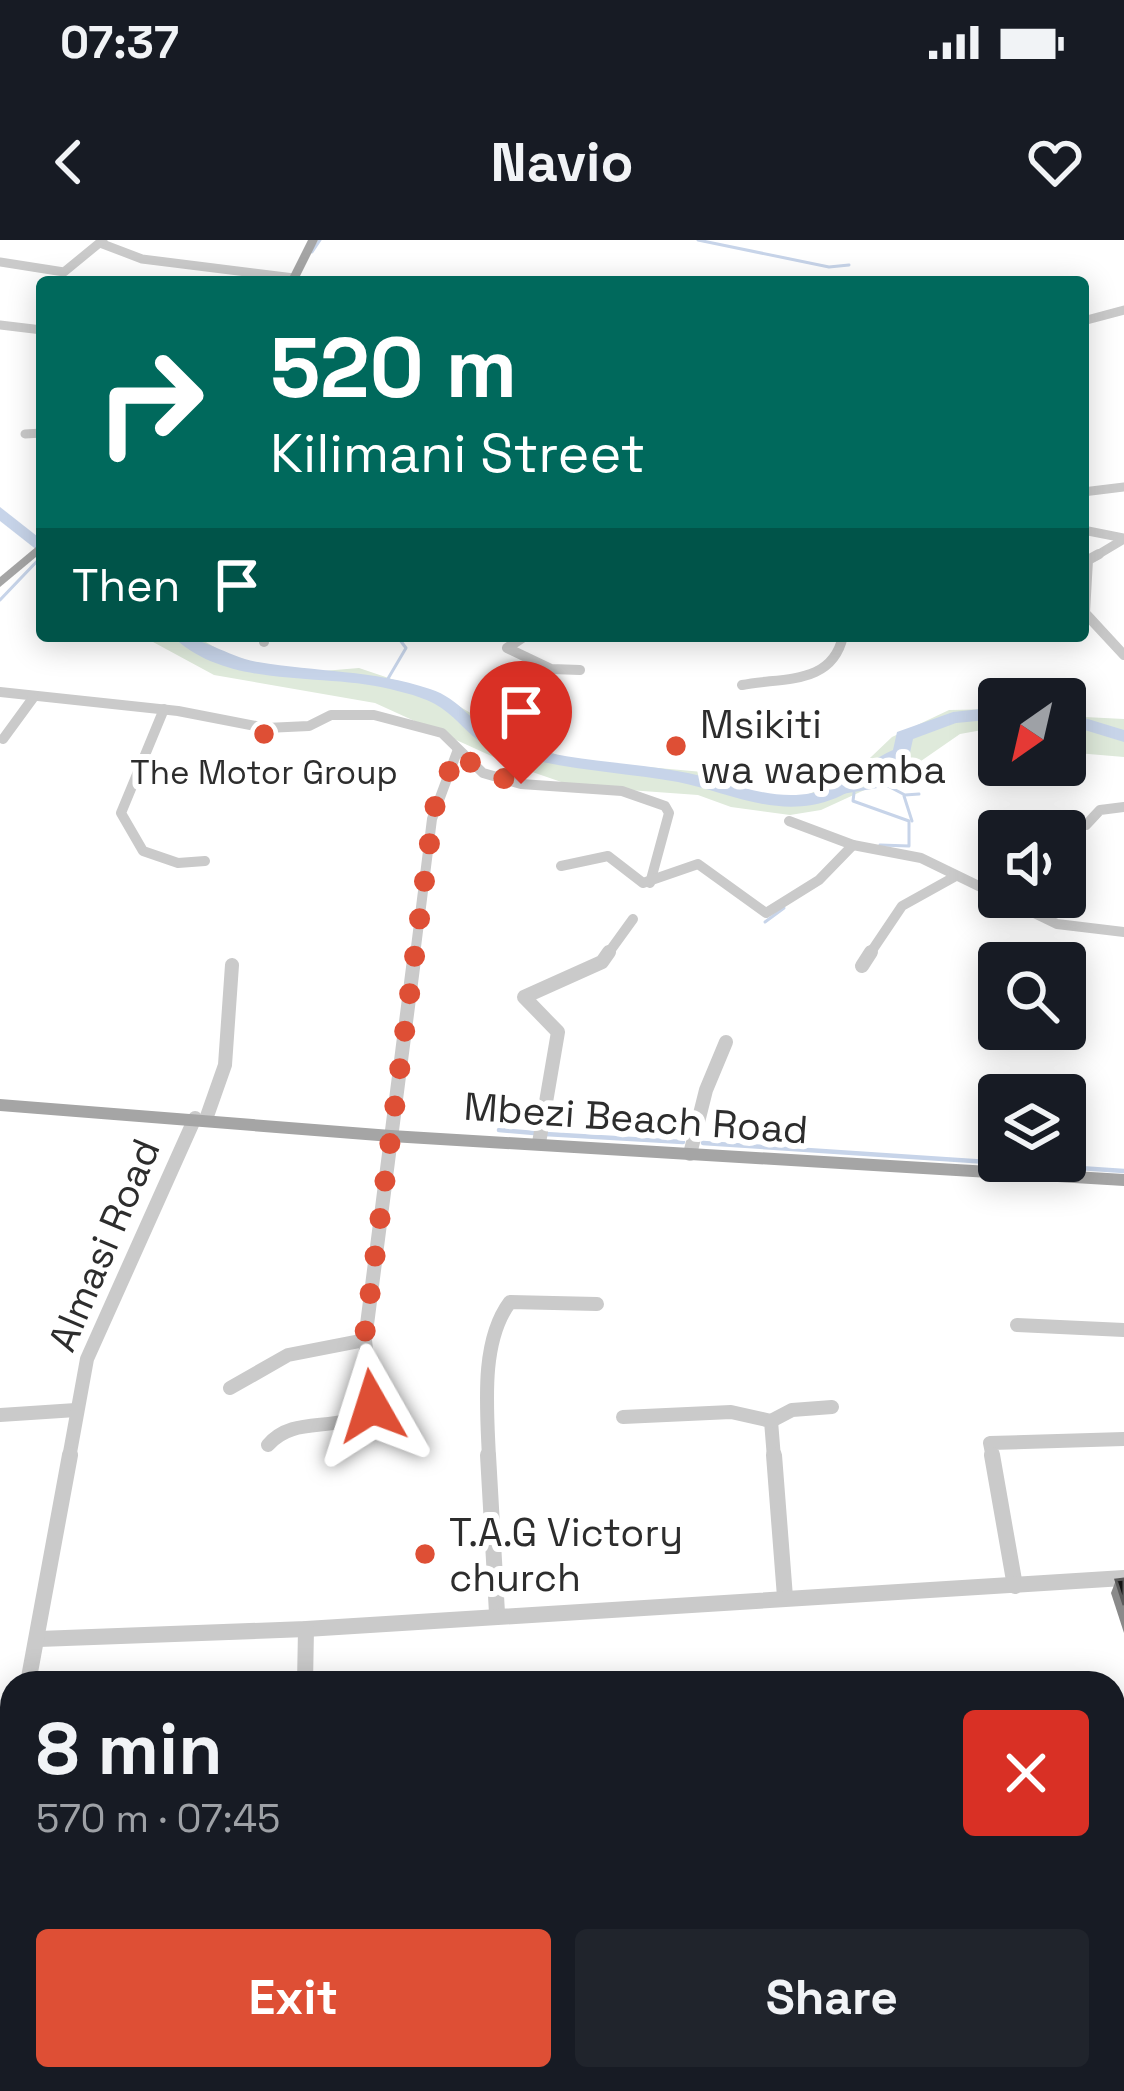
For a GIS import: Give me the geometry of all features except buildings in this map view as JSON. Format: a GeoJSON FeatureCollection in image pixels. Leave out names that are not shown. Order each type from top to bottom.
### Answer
{"type":"FeatureCollection","features":[{"type":"Feature","properties":{"kind":"main road"},"geometry":{"type":"LineString","coordinates":[[295,276],[313,240]]}},
{"type":"Feature","properties":{"kind":"main road"},"geometry":{"type":"LineString","coordinates":[[0,583],[36,552]]}},
{"type":"Feature","properties":{"kind":"main road","name":"Mbezi Beach Road"},"geometry":{"type":"LineString","coordinates":[[0,1106],[391,1136],[1124,1180]]}},
{"type":"Feature","properties":{"kind":"street"},"geometry":{"type":"LineString","coordinates":[[0,262],[64,272],[102,241],[142,259],[264,276]]}},
{"type":"Feature","properties":{"kind":"street"},"geometry":{"type":"LineString","coordinates":[[1089,319],[1124,310]]}},
{"type":"Feature","properties":{"kind":"street"},"geometry":{"type":"LineString","coordinates":[[0,325],[36,328]]}},
{"type":"Feature","properties":{"kind":"street"},"geometry":{"type":"LineString","coordinates":[[25,434],[36,433]]}},
{"type":"Feature","properties":{"kind":"street"},"geometry":{"type":"LineString","coordinates":[[1089,491],[1124,487]]}},
{"type":"Feature","properties":{"kind":"street"},"geometry":{"type":"LineString","coordinates":[[1089,531],[1124,538]]}},
{"type":"Feature","properties":{"kind":"street"},"geometry":{"type":"LineString","coordinates":[[1089,559],[1124,538]]}},
{"type":"Feature","properties":{"kind":"street"},"geometry":{"type":"LineString","coordinates":[[1089,618],[1124,655]]}},
{"type":"Feature","properties":{"kind":"street"},"geometry":{"type":"LineString","coordinates":[[516,642],[507,648],[551,669],[580,670]]}},
{"type":"Feature","properties":{"kind":"street"},"geometry":{"type":"LineString","coordinates":[[742,685],[819,675],[840,657],[843,642]]}},
{"type":"Feature","properties":{"kind":"street"},"geometry":{"type":"LineString","coordinates":[[0,692],[164,709],[266,728],[309,726],[331,715],[374,716],[442,733],[483,772],[521,784],[622,790],[659,801],[669,814],[650,883]]}},
{"type":"Feature","properties":{"kind":"street"},"geometry":{"type":"LineString","coordinates":[[3,739],[33,698]]}},
{"type":"Feature","properties":{"kind":"street"},"geometry":{"type":"LineString","coordinates":[[164,709],[121,813],[143,851],[178,863],[205,861]]}},
{"type":"Feature","properties":{"kind":"street"},"geometry":{"type":"LineString","coordinates":[[268,1445],[275,1432],[288,1427],[353,1423],[372,1406],[364,1340],[432,819],[457,752]]}},
{"type":"Feature","properties":{"kind":"street"},"geometry":{"type":"LineString","coordinates":[[1086,825],[1100,810],[1124,807]]}},
{"type":"Feature","properties":{"kind":"street"},"geometry":{"type":"LineString","coordinates":[[789,820],[853,845],[902,851],[1057,924],[1124,932]]}},
{"type":"Feature","properties":{"kind":"street"},"geometry":{"type":"LineString","coordinates":[[561,866],[611,856],[637,881],[650,883],[698,864],[754,908],[771,912],[819,880],[853,845]]}},
{"type":"Feature","properties":{"kind":"street"},"geometry":{"type":"LineString","coordinates":[[862,966],[902,905],[956,876]]}},
{"type":"Feature","properties":{"kind":"street"},"geometry":{"type":"LineString","coordinates":[[539,1143],[558,1032],[524,1004],[524,997],[602,962],[633,919]]}},
{"type":"Feature","properties":{"kind":"street","name":"Almasi Road"},"geometry":{"type":"LineString","coordinates":[[31,1671],[76,1410],[105,1308],[138,1251],[225,1065],[232,965]]}},
{"type":"Feature","properties":{"kind":"street"},"geometry":{"type":"LineString","coordinates":[[690,1154],[706,1090],[726,1042]]}},
{"type":"Feature","properties":{"kind":"street"},"geometry":{"type":"LineString","coordinates":[[497,1613],[488,1399],[498,1310],[510,1302],[597,1304]]}},
{"type":"Feature","properties":{"kind":"street"},"geometry":{"type":"LineString","coordinates":[[1017,1325],[1124,1330]]}},
{"type":"Feature","properties":{"kind":"street"},"geometry":{"type":"LineString","coordinates":[[230,1388],[288,1355],[364,1340]]}},
{"type":"Feature","properties":{"kind":"street"},"geometry":{"type":"LineString","coordinates":[[623,1417],[731,1412],[771,1421],[792,1410],[832,1407]]}},
{"type":"Feature","properties":{"kind":"street"},"geometry":{"type":"LineString","coordinates":[[0,1415],[76,1410]]}},
{"type":"Feature","properties":{"kind":"street"},"geometry":{"type":"LineString","coordinates":[[771,1421],[785,1597]]}},
{"type":"Feature","properties":{"kind":"street"},"geometry":{"type":"LineString","coordinates":[[1015,1586],[991,1443],[1124,1439]]}},
{"type":"Feature","properties":{"kind":"street"},"geometry":{"type":"LineString","coordinates":[[39,1639],[306,1629],[497,1613],[1124,1577]]}},
{"type":"Feature","properties":{"kind":"street"},"geometry":{"type":"LineString","coordinates":[[305,1671],[306,1629]]}},
{"type":"Feature","properties":{"kind":"green space"},"geometry":{"type":"Polygon","coordinates":[[[153,642],[206,642],[234,659],[311,672],[359,668],[442,696],[499,730],[569,760],[714,773],[757,794],[794,800],[850,777],[892,737],[949,710],[978,709],[978,731],[960,734],[908,770],[821,810],[790,815],[731,807],[698,795],[573,786],[509,764],[375,703],[214,675],[153,642]]]}},
{"type":"Feature","properties":{"kind":"green space"},"geometry":{"type":"Polygon","coordinates":[[[1086,717],[1124,719],[1124,757],[1086,754],[1086,717]]]}},
{"type":"Feature","properties":{"kind":"waterway"},"geometry":{"type":"LineString","coordinates":[[312,252],[320,240]]}},
{"type":"Feature","properties":{"kind":"waterway"},"geometry":{"type":"LineString","coordinates":[[698,240],[829,267],[849,265]]}},
{"type":"Feature","properties":{"kind":"waterway"},"geometry":{"type":"LineString","coordinates":[[0,512],[36,544]]}},
{"type":"Feature","properties":{"kind":"waterway"},"geometry":{"type":"LineString","coordinates":[[0,600],[36,562]]}},
{"type":"Feature","properties":{"kind":"waterway"},"geometry":{"type":"LineString","coordinates":[[191,642],[230,662],[256,668],[366,678],[428,694],[452,706],[482,735],[516,749],[681,777],[780,801],[828,796],[902,753],[904,736],[953,718],[978,715]]}},
{"type":"Feature","properties":{"kind":"waterway"},"geometry":{"type":"LineString","coordinates":[[386,682],[406,648],[402,642]]}},
{"type":"Feature","properties":{"kind":"waterway"},"geometry":{"type":"LineString","coordinates":[[1086,724],[1124,736]]}},
{"type":"Feature","properties":{"kind":"waterway"},"geometry":{"type":"LineString","coordinates":[[833,794],[886,785],[905,795],[919,794]]}},
{"type":"Feature","properties":{"kind":"waterway"},"geometry":{"type":"LineString","coordinates":[[854,793],[853,801],[909,821],[909,846],[880,845]]}},
{"type":"Feature","properties":{"kind":"waterway"},"geometry":{"type":"LineString","coordinates":[[904,796],[912,821]]}},
{"type":"Feature","properties":{"kind":"waterway"},"geometry":{"type":"LineString","coordinates":[[765,922],[784,908]]}},
{"type":"Feature","properties":{"kind":"waterway"},"geometry":{"type":"LineString","coordinates":[[499,1130],[534,1133]]}},
{"type":"Feature","properties":{"kind":"waterway"},"geometry":{"type":"LineString","coordinates":[[545,1134],[683,1142]]}},
{"type":"Feature","properties":{"kind":"waterway"},"geometry":{"type":"LineString","coordinates":[[703,1143],[1124,1171]]}},
{"type":"Feature","properties":{"kind":"place","name":"The Motor Group"},"geometry":{"type":"Point","coordinates":[264,734]}},
{"type":"Feature","properties":{"kind":"place","name":"Msikiti wa wapemba"},"geometry":{"type":"Point","coordinates":[676,746]}},
{"type":"Feature","properties":{"kind":"place","name":"T.A.G Victory church"},"geometry":{"type":"Point","coordinates":[425,1554]}},
{"type":"Feature","properties":{"kind":"route"},"geometry":{"type":"LineString","coordinates":[[372,1406],[364,1340],[434,809],[447,767],[457,752],[483,772],[521,784]]}}]}
